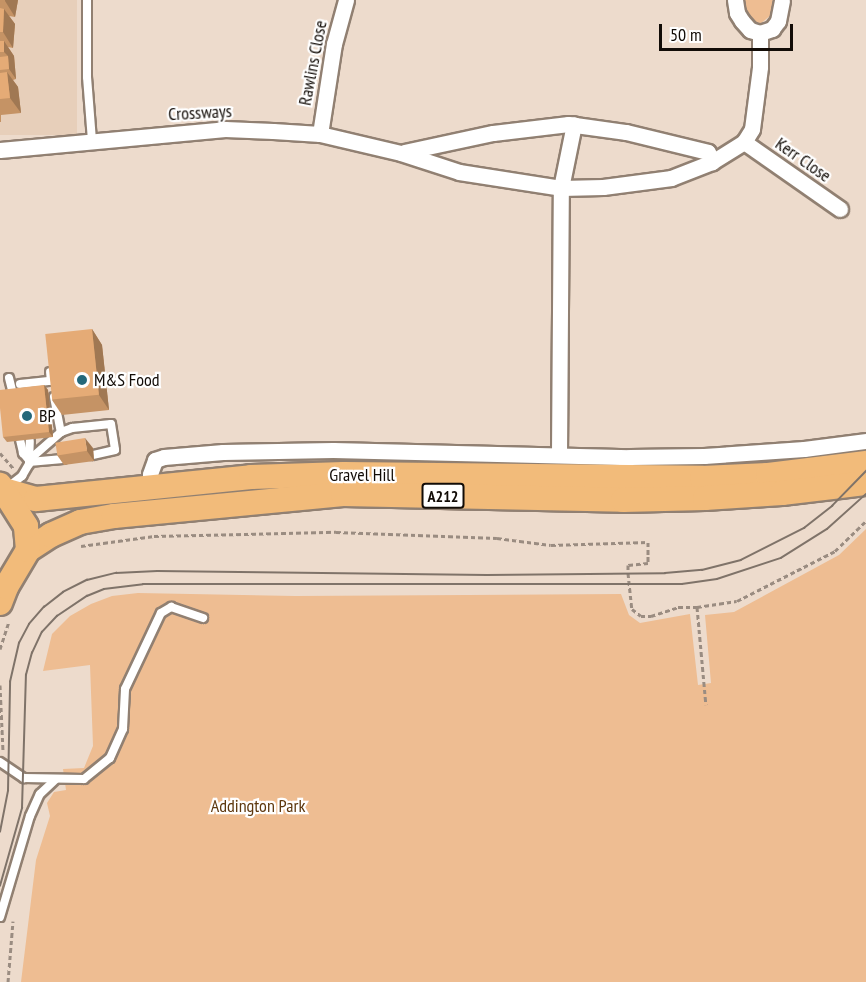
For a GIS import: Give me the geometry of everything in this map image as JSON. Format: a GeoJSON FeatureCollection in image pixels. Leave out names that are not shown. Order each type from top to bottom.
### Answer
{"type":"FeatureCollection","features":[{"type":"Feature","properties":{"kind":"main road","name":"Gravel Hill"},"geometry":{"type":"LineString","coordinates":[[2,487],[36,498],[151,480],[344,474],[702,478],[805,460],[866,463]]}},
{"type":"Feature","properties":{"kind":"main road","name":"Gravel Hill"},"geometry":{"type":"LineString","coordinates":[[28,550],[51,535],[80,522],[114,516],[343,494],[623,500],[782,494],[866,483]]}},
{"type":"Feature","properties":{"kind":"main road"},"geometry":{"type":"LineString","coordinates":[[2,487],[26,526],[28,550],[5,598]]}},
{"type":"Feature","properties":{"kind":"street","name":"Rawlins Close"},"geometry":{"type":"LineString","coordinates":[[320,134],[334,44],[346,0]]}},
{"type":"Feature","properties":{"kind":"street"},"geometry":{"type":"LineString","coordinates":[[735,0],[737,13],[742,21],[750,30],[760,33],[772,29],[778,21],[782,0]]}},
{"type":"Feature","properties":{"kind":"street"},"geometry":{"type":"LineString","coordinates":[[744,142],[752,129],[760,67],[760,33]]}},
{"type":"Feature","properties":{"kind":"street","name":"Crossways"},"geometry":{"type":"LineString","coordinates":[[400,153],[493,133],[555,124],[574,124],[626,132],[708,152],[712,162]]}},
{"type":"Feature","properties":{"kind":"street"},"geometry":{"type":"LineString","coordinates":[[559,455],[561,188],[574,124]]}},
{"type":"Feature","properties":{"kind":"street","name":"Crossways"},"geometry":{"type":"LineString","coordinates":[[0,150],[225,129],[320,134],[400,153],[459,172],[561,188],[603,187],[671,178],[712,162],[744,142]]}},
{"type":"Feature","properties":{"kind":"street","name":"Kerr Close"},"geometry":{"type":"LineString","coordinates":[[744,142],[840,209]]}},
{"type":"Feature","properties":{"kind":"street","name":"Gravel Hill"},"geometry":{"type":"LineString","coordinates":[[151,480],[155,460],[164,457],[223,452],[333,450],[704,456],[805,460],[866,441]]}},
{"type":"Feature","properties":{"kind":"lane"},"geometry":{"type":"LineString","coordinates":[[87,0],[87,77],[92,140]]}},
{"type":"Feature","properties":{"kind":"lane"},"geometry":{"type":"LineString","coordinates":[[48,359],[61,432]]}},
{"type":"Feature","properties":{"kind":"lane"},"geometry":{"type":"LineString","coordinates":[[0,373],[20,384],[26,392]]}},
{"type":"Feature","properties":{"kind":"lane"},"geometry":{"type":"LineString","coordinates":[[9,378],[15,405]]}},
{"type":"Feature","properties":{"kind":"lane"},"geometry":{"type":"LineString","coordinates":[[20,384],[51,381]]}},
{"type":"Feature","properties":{"kind":"lane"},"geometry":{"type":"LineString","coordinates":[[33,383],[36,394]]}},
{"type":"Feature","properties":{"kind":"lane"},"geometry":{"type":"LineString","coordinates":[[2,487],[22,476],[29,461],[61,432],[72,428],[111,424],[114,450],[93,455]]}},
{"type":"Feature","properties":{"kind":"lane"},"geometry":{"type":"LineString","coordinates":[[17,426],[23,453],[29,461]]}},
{"type":"Feature","properties":{"kind":"lane"},"geometry":{"type":"LineString","coordinates":[[41,438],[43,448]]}},
{"type":"Feature","properties":{"kind":"lane"},"geometry":{"type":"LineString","coordinates":[[29,461],[30,441]]}},
{"type":"Feature","properties":{"kind":"lane"},"geometry":{"type":"LineString","coordinates":[[29,461],[63,459]]}},
{"type":"Feature","properties":{"kind":"lane"},"geometry":{"type":"LineString","coordinates":[[0,762],[24,778],[84,779],[110,758],[123,729],[125,690],[161,613],[171,607],[203,618]]}},
{"type":"Feature","properties":{"kind":"lane"},"geometry":{"type":"LineString","coordinates":[[0,917],[30,816],[40,794],[55,780]]}},
{"type":"Feature","properties":{"kind":"path"},"geometry":{"type":"LineString","coordinates":[[73,547],[154,536],[336,532],[475,537],[551,545],[648,542],[648,563],[628,565],[632,609],[641,616],[651,616],[678,607],[697,607],[737,601],[835,551],[866,521]]}},
{"type":"Feature","properties":{"kind":"path"},"geometry":{"type":"LineString","coordinates":[[213,527],[213,536]]}},
{"type":"Feature","properties":{"kind":"path"},"geometry":{"type":"LineString","coordinates":[[0,649],[5,598]]}},
{"type":"Feature","properties":{"kind":"path"},"geometry":{"type":"LineString","coordinates":[[697,607],[706,705]]}},
{"type":"Feature","properties":{"kind":"path"},"geometry":{"type":"LineString","coordinates":[[0,685],[3,752]]}},
{"type":"Feature","properties":{"kind":"shaded area"},"geometry":{"type":"Polygon","coordinates":[[[0,0],[77,0],[77,135],[0,135],[0,0]]]}},
{"type":"Feature","properties":{"kind":"green space"},"geometry":{"type":"Polygon","coordinates":[[[741,0],[773,0],[771,15],[759,25],[751,23],[745,18],[741,0]]]}},
{"type":"Feature","properties":{"kind":"green space","name":"Addington Park"},"geometry":{"type":"Polygon","coordinates":[[[866,529],[866,982],[21,982],[36,860],[50,816],[47,803],[54,792],[66,790],[63,769],[84,768],[93,746],[90,665],[43,671],[52,634],[70,616],[91,604],[112,596],[138,593],[295,596],[621,594],[629,615],[640,623],[690,614],[698,685],[711,683],[705,615],[734,612],[839,555],[866,529]]]}},
{"type":"Feature","properties":{"kind":"building"},"geometry":{"type":"Polygon","coordinates":[[[0,8],[4,9],[3,32],[0,32],[0,8]]]}},
{"type":"Feature","properties":{"kind":"building"},"geometry":{"type":"Polygon","coordinates":[[[0,41],[4,41],[4,52],[0,52],[0,41]]]}},
{"type":"Feature","properties":{"kind":"building"},"geometry":{"type":"Polygon","coordinates":[[[8,56],[9,69],[0,70],[0,57],[8,56]]]}},
{"type":"Feature","properties":{"kind":"building"},"geometry":{"type":"Polygon","coordinates":[[[7,72],[10,98],[0,99],[0,73],[7,72]]]}},
{"type":"Feature","properties":{"kind":"building","name":"M&S Food"},"geometry":{"type":"Polygon","coordinates":[[[92,329],[99,395],[52,400],[45,334],[92,329]]]}},
{"type":"Feature","properties":{"kind":"building","name":"BP"},"geometry":{"type":"Polygon","coordinates":[[[44,385],[49,432],[3,437],[0,390],[44,385]]]}},
{"type":"Feature","properties":{"kind":"building"},"geometry":{"type":"Polygon","coordinates":[[[85,438],[87,451],[57,456],[55,443],[85,438]]]}},
{"type":"Feature","properties":{"kind":"tram line"},"geometry":{"type":"LineString","coordinates":[[0,832],[8,791],[10,682],[19,643],[29,624],[44,607],[63,592],[87,580],[116,573],[157,571],[487,575],[665,573],[702,570],[741,560],[804,528],[832,506],[866,471]]}},
{"type":"Feature","properties":{"kind":"tram line"},"geometry":{"type":"LineString","coordinates":[[0,886],[22,808],[26,675],[32,653],[42,632],[57,616],[87,596],[104,589],[143,584],[682,584],[717,579],[781,558],[827,529],[866,494]]}},
{"type":"Feature","properties":{"kind":"place","name":"M&S Food"},"geometry":{"type":"Point","coordinates":[82,380]}},
{"type":"Feature","properties":{"kind":"place","name":"BP"},"geometry":{"type":"Point","coordinates":[27,416]}}]}
